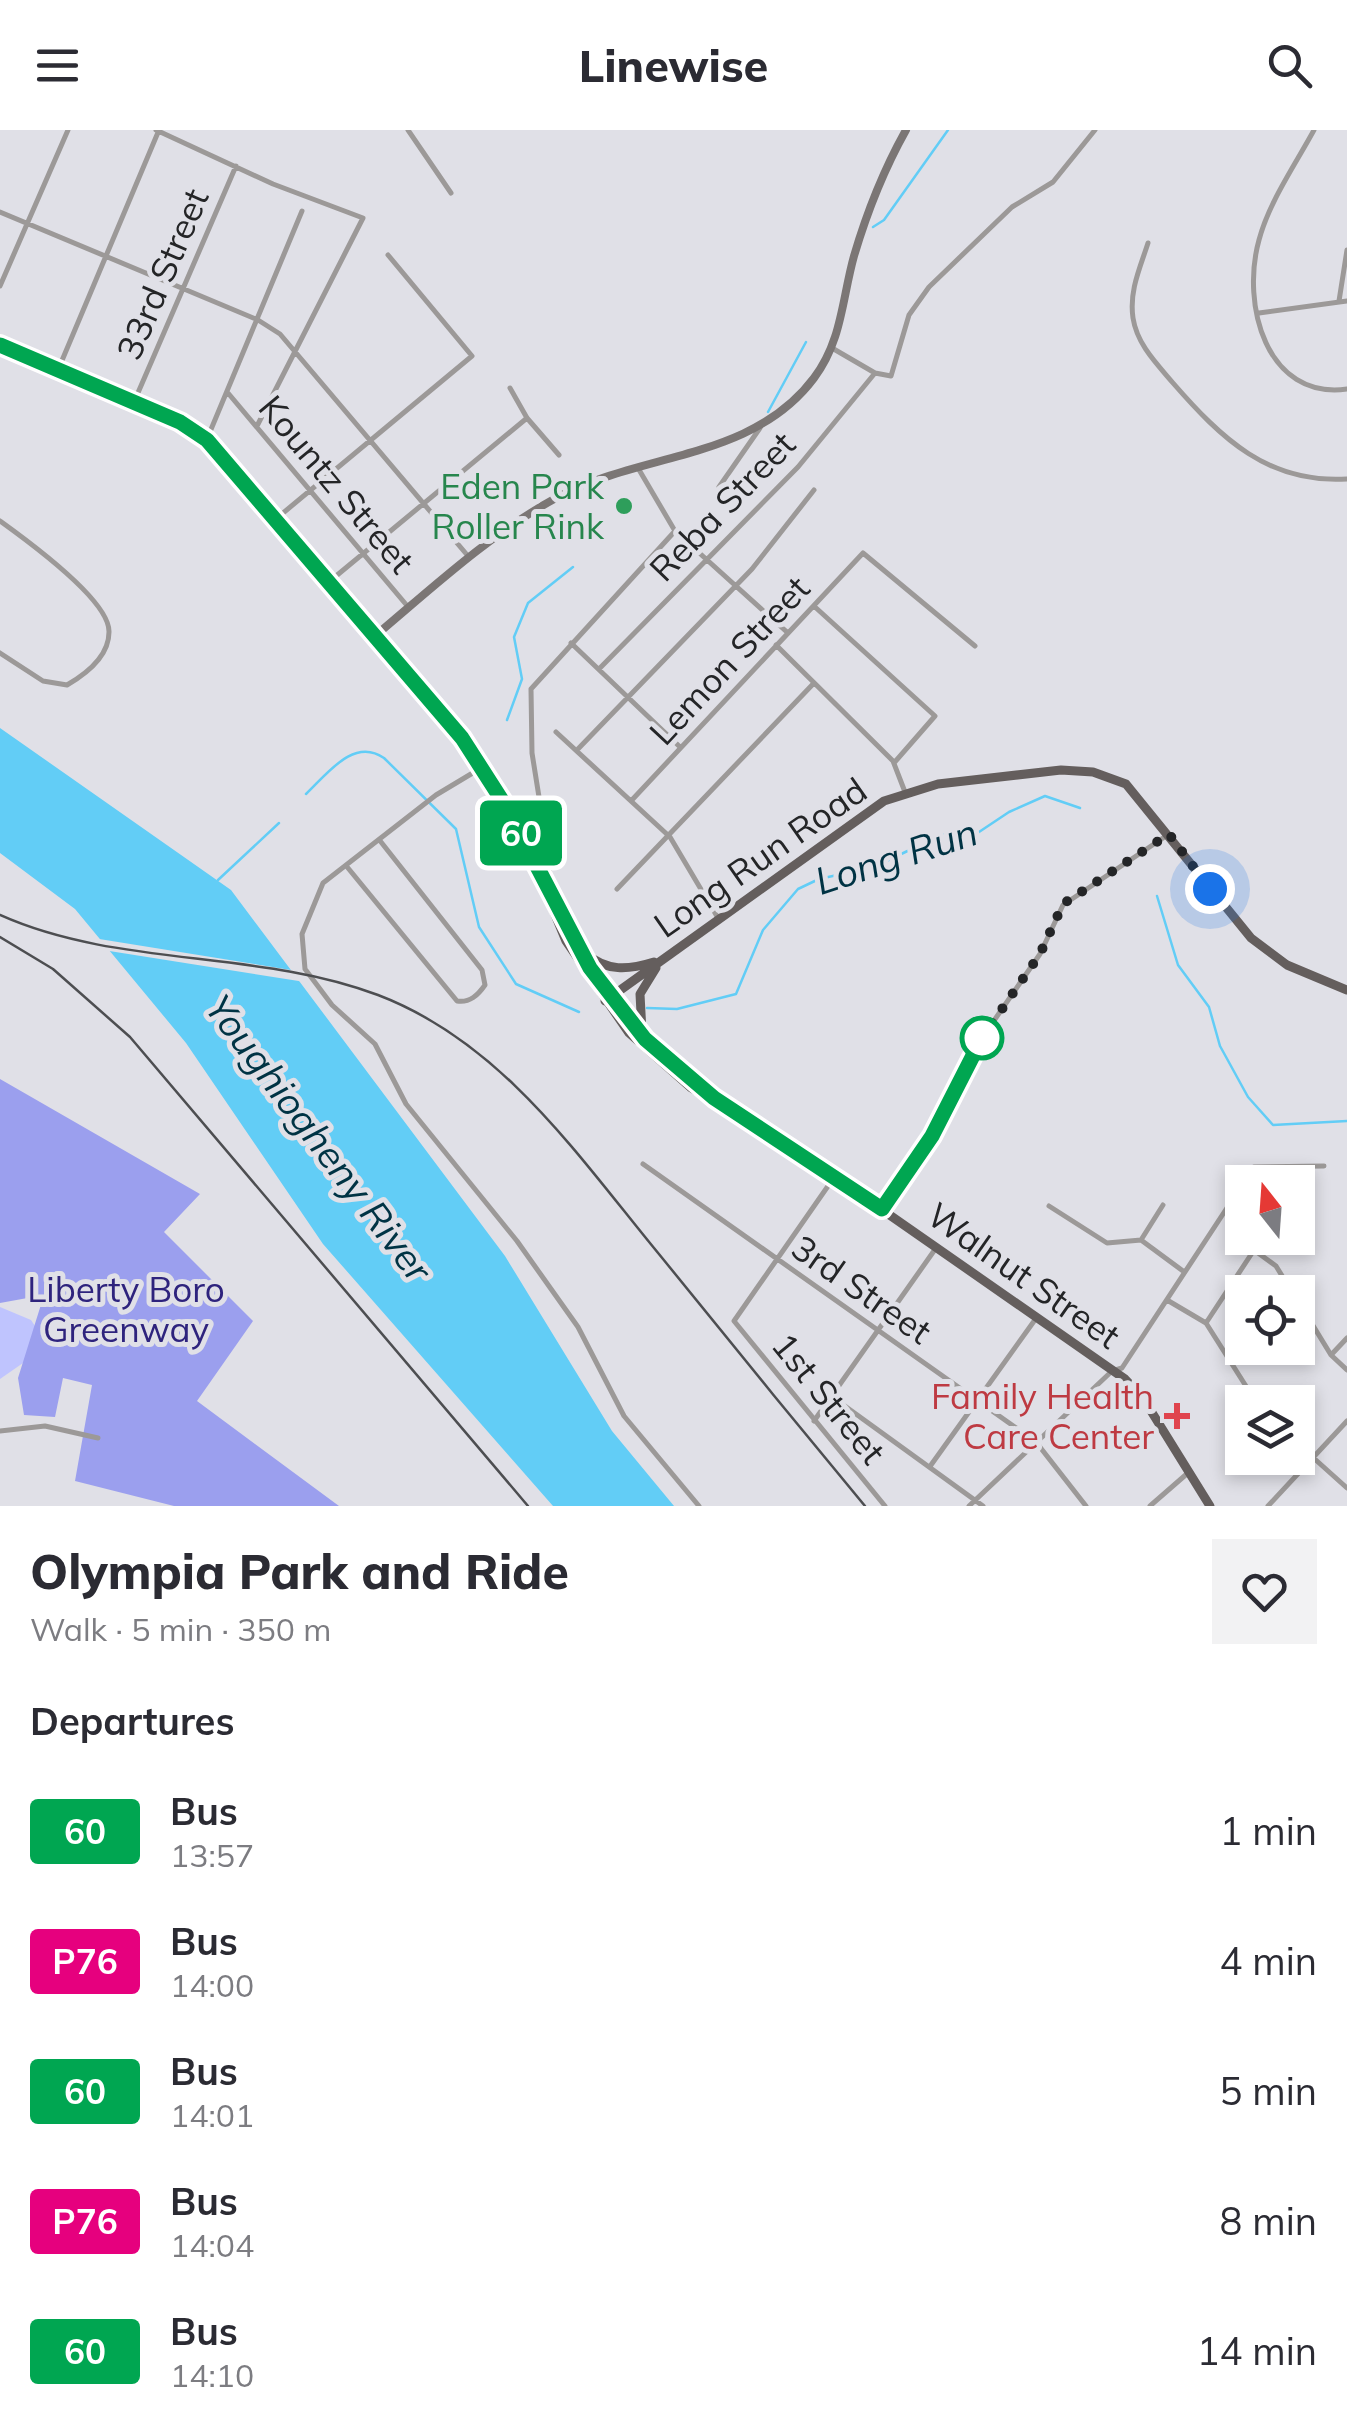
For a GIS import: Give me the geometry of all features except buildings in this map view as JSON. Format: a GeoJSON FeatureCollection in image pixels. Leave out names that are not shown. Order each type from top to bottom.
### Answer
{"type":"FeatureCollection","features":[{"type":"Feature","properties":{"kind":"main road"},"geometry":{"type":"LineString","coordinates":[[375,636],[470,557],[558,497],[760,427],[804,390],[832,348],[866,216],[906,130]]}},
{"type":"Feature","properties":{"kind":"main road","name":"Walnut Street"},"geometry":{"type":"LineString","coordinates":[[0,346],[180,422],[207,440],[483,767],[608,999],[645,1039],[714,1098]]}},
{"type":"Feature","properties":{"kind":"main road","name":"Long Run Road"},"geometry":{"type":"LineString","coordinates":[[608,999],[863,812],[906,792],[966,779],[1079,770],[1126,784],[1251,938],[1288,966],[1347,990]]}},
{"type":"Feature","properties":{"kind":"main road","name":"Walnut Street"},"geometry":{"type":"LineString","coordinates":[[541,878],[566,941],[608,999],[669,1071],[835,1176],[1112,1371],[1143,1398],[1210,1506]]}},
{"type":"Feature","properties":{"kind":"main road"},"geometry":{"type":"LineString","coordinates":[[581,949],[609,967],[623,969],[662,960]]}},
{"type":"Feature","properties":{"kind":"main road"},"geometry":{"type":"LineString","coordinates":[[645,1039],[638,1019],[640,994],[662,960]]}},
{"type":"Feature","properties":{"kind":"street"},"geometry":{"type":"LineString","coordinates":[[0,286],[68,130]]}},
{"type":"Feature","properties":{"kind":"street"},"geometry":{"type":"LineString","coordinates":[[58,370],[158,130],[363,218],[257,426]]}},
{"type":"Feature","properties":{"kind":"street"},"geometry":{"type":"LineString","coordinates":[[408,130],[451,194]]}},
{"type":"Feature","properties":{"kind":"street","name":"Reba Street"},"geometry":{"type":"LineString","coordinates":[[599,670],[798,468],[875,373],[886,378],[892,374],[909,315],[929,287],[1012,207],[1054,182],[1095,130]]}},
{"type":"Feature","properties":{"kind":"street"},"geometry":{"type":"LineString","coordinates":[[1314,130],[1258,242],[1254,271],[1258,313],[1270,356],[1286,375],[1319,390],[1347,389]]}},
{"type":"Feature","properties":{"kind":"street","name":"33rd Street"},"geometry":{"type":"LineString","coordinates":[[134,402],[236,165]]}},
{"type":"Feature","properties":{"kind":"street"},"geometry":{"type":"LineString","coordinates":[[207,440],[302,211]]}},
{"type":"Feature","properties":{"kind":"street"},"geometry":{"type":"LineString","coordinates":[[0,212],[258,320],[297,352],[369,443],[470,557]]}},
{"type":"Feature","properties":{"kind":"street"},"geometry":{"type":"LineString","coordinates":[[1148,243],[1132,292],[1132,313],[1140,341],[1206,422],[1246,455],[1282,472],[1347,479]]}},
{"type":"Feature","properties":{"kind":"street"},"geometry":{"type":"LineString","coordinates":[[1258,313],[1343,301],[1347,250]]}},
{"type":"Feature","properties":{"kind":"street"},"geometry":{"type":"LineString","coordinates":[[275,520],[472,356],[388,255]]}},
{"type":"Feature","properties":{"kind":"street"},"geometry":{"type":"LineString","coordinates":[[832,348],[875,373]]}},
{"type":"Feature","properties":{"kind":"street"},"geometry":{"type":"LineString","coordinates":[[510,388],[527,418],[560,455]]}},
{"type":"Feature","properties":{"kind":"street","name":"Kountz Street"},"geometry":{"type":"LineString","coordinates":[[228,393],[409,608]]}},
{"type":"Feature","properties":{"kind":"street"},"geometry":{"type":"LineString","coordinates":[[328,583],[527,418]]}},
{"type":"Feature","properties":{"kind":"street"},"geometry":{"type":"LineString","coordinates":[[718,487],[760,427]]}},
{"type":"Feature","properties":{"kind":"street"},"geometry":{"type":"LineString","coordinates":[[638,468],[675,531],[788,634]]}},
{"type":"Feature","properties":{"kind":"street"},"geometry":{"type":"LineString","coordinates":[[578,750],[735,586],[814,490]]}},
{"type":"Feature","properties":{"kind":"street"},"geometry":{"type":"LineString","coordinates":[[0,521],[96,603],[110,632],[105,652],[84,675],[67,686],[43,681],[0,653]]}},
{"type":"Feature","properties":{"kind":"street"},"geometry":{"type":"LineString","coordinates":[[541,878],[549,874],[550,866],[532,753],[530,700],[534,682],[675,531]]}},
{"type":"Feature","properties":{"kind":"street","name":"Lemon Street"},"geometry":{"type":"LineString","coordinates":[[631,802],[863,553],[975,646]]}},
{"type":"Feature","properties":{"kind":"street"},"geometry":{"type":"LineString","coordinates":[[815,607],[935,716],[894,763]]}},
{"type":"Feature","properties":{"kind":"street"},"geometry":{"type":"LineString","coordinates":[[571,643],[680,748]]}},
{"type":"Feature","properties":{"kind":"street"},"geometry":{"type":"LineString","coordinates":[[776,645],[894,763],[906,792]]}},
{"type":"Feature","properties":{"kind":"street"},"geometry":{"type":"LineString","coordinates":[[618,889],[814,683]]}},
{"type":"Feature","properties":{"kind":"street"},"geometry":{"type":"LineString","coordinates":[[556,732],[670,837],[718,918]]}},
{"type":"Feature","properties":{"kind":"street"},"geometry":{"type":"LineString","coordinates":[[483,767],[436,795],[323,884],[302,934],[304,969],[314,986],[375,1044],[406,1104],[517,1241],[578,1327],[624,1416],[699,1506]]}},
{"type":"Feature","properties":{"kind":"street"},"geometry":{"type":"LineString","coordinates":[[882,1209],[932,1136],[982,1038],[1040,954],[1063,904],[1169,834]]}},
{"type":"Feature","properties":{"kind":"street"},"geometry":{"type":"LineString","coordinates":[[348,868],[457,1001],[468,1001],[479,993],[485,985],[482,970],[380,842]]}},
{"type":"Feature","properties":{"kind":"street","name":"3rd Street"},"geometry":{"type":"LineString","coordinates":[[643,1164],[1036,1442],[1086,1506]]}},
{"type":"Feature","properties":{"kind":"street"},"geometry":{"type":"LineString","coordinates":[[1315,1166],[1324,1166]]}},
{"type":"Feature","properties":{"kind":"street"},"geometry":{"type":"LineString","coordinates":[[776,1260],[835,1176]]}},
{"type":"Feature","properties":{"kind":"street"},"geometry":{"type":"LineString","coordinates":[[1140,1240],[1163,1205]]}},
{"type":"Feature","properties":{"kind":"street"},"geometry":{"type":"LineString","coordinates":[[1049,1206],[1107,1243],[1140,1240],[1184,1271]]}},
{"type":"Feature","properties":{"kind":"street"},"geometry":{"type":"LineString","coordinates":[[968,1506],[1112,1371],[1122,1368],[1225,1211]]}},
{"type":"Feature","properties":{"kind":"street"},"geometry":{"type":"LineString","coordinates":[[814,1420],[936,1248]]}},
{"type":"Feature","properties":{"kind":"street"},"geometry":{"type":"LineString","coordinates":[[1238,1275],[1254,1250],[1282,1275]]}},
{"type":"Feature","properties":{"kind":"street","name":"1st Street"},"geometry":{"type":"LineString","coordinates":[[776,1260],[734,1321],[884,1506]]}},
{"type":"Feature","properties":{"kind":"street"},"geometry":{"type":"LineString","coordinates":[[1206,1323],[1225,1294]]}},
{"type":"Feature","properties":{"kind":"street"},"geometry":{"type":"LineString","coordinates":[[1167,1300],[1206,1323],[1245,1385]]}},
{"type":"Feature","properties":{"kind":"street"},"geometry":{"type":"LineString","coordinates":[[930,1465],[1037,1317]]}},
{"type":"Feature","properties":{"kind":"street"},"geometry":{"type":"LineString","coordinates":[[1315,1329],[1331,1355],[1347,1370]]}},
{"type":"Feature","properties":{"kind":"street"},"geometry":{"type":"LineString","coordinates":[[1331,1355],[1347,1338]]}},
{"type":"Feature","properties":{"kind":"street"},"geometry":{"type":"LineString","coordinates":[[831,1396],[983,1506]]}},
{"type":"Feature","properties":{"kind":"street"},"geometry":{"type":"LineString","coordinates":[[1315,1457],[1347,1421]]}},
{"type":"Feature","properties":{"kind":"street"},"geometry":{"type":"LineString","coordinates":[[0,1431],[45,1426],[98,1438]]}},
{"type":"Feature","properties":{"kind":"street"},"geometry":{"type":"LineString","coordinates":[[1315,1459],[1347,1488]]}},
{"type":"Feature","properties":{"kind":"street"},"geometry":{"type":"LineString","coordinates":[[1150,1506],[1188,1472]]}},
{"type":"Feature","properties":{"kind":"street"},"geometry":{"type":"LineString","coordinates":[[1268,1506],[1298,1475]]}},
{"type":"Feature","properties":{"kind":"shaded area"},"geometry":{"type":"Polygon","coordinates":[[[0,1307],[31,1320],[41,1335],[23,1363],[0,1379],[0,1307]]]}},
{"type":"Feature","properties":{"kind":"green space","name":"Liberty Boro Greenway"},"geometry":{"type":"Polygon","coordinates":[[[0,1079],[200,1194],[164,1232],[253,1321],[197,1401],[339,1506],[174,1506],[75,1481],[92,1385],[63,1378],[55,1417],[24,1415],[18,1378],[44,1295],[0,1303],[0,1079]]]}},
{"type":"Feature","properties":{"kind":"water","name":"Youghiogheny River"},"geometry":{"type":"Polygon","coordinates":[[[0,728],[231,890],[505,1256],[612,1431],[674,1506],[553,1506],[323,1244],[186,1043],[75,909],[0,853],[0,728]]]}},
{"type":"Feature","properties":{"kind":"pier"},"geometry":{"type":"Polygon","coordinates":[[[93,938],[297,971],[305,982],[103,950],[93,938]]]}},
{"type":"Feature","properties":{"kind":"waterway"},"geometry":{"type":"LineString","coordinates":[[873,227],[884,220],[948,130]]}},
{"type":"Feature","properties":{"kind":"waterway"},"geometry":{"type":"LineString","coordinates":[[768,412],[806,342]]}},
{"type":"Feature","properties":{"kind":"waterway"},"geometry":{"type":"LineString","coordinates":[[507,720],[522,679],[514,637],[528,603],[573,567]]}},
{"type":"Feature","properties":{"kind":"waterway","name":"Long Run"},"geometry":{"type":"LineString","coordinates":[[306,794],[332,768],[352,755],[373,753],[384,758],[456,829],[479,927],[516,984],[579,1012]]}},
{"type":"Feature","properties":{"kind":"waterway","name":"Long Run"},"geometry":{"type":"LineString","coordinates":[[647,1008],[677,1009],[736,994],[763,930],[798,889],[819,879],[874,867],[941,835],[976,834],[1009,812],[1045,796],[1080,808]]}},
{"type":"Feature","properties":{"kind":"waterway","name":"Long Run"},"geometry":{"type":"LineString","coordinates":[[218,880],[279,823]]}},
{"type":"Feature","properties":{"kind":"waterway","name":"Long Run"},"geometry":{"type":"LineString","coordinates":[[1157,896],[1178,965],[1209,1007],[1220,1046],[1248,1097],[1273,1125],[1347,1121]]}},
{"type":"Feature","properties":{"kind":"railway"},"geometry":{"type":"LineString","coordinates":[[0,915],[45,932],[92,943],[332,981],[378,995],[423,1016],[464,1042],[502,1073],[570,1144],[865,1506]]}},
{"type":"Feature","properties":{"kind":"railway"},"geometry":{"type":"LineString","coordinates":[[0,937],[53,969],[130,1037],[528,1506]]}},
{"type":"Feature","properties":{"kind":"bus line","name":"60"},"geometry":{"type":"LineString","coordinates":[[0,345],[180,422],[207,440],[438,709],[483,767],[590,968],[610,997],[661,1056],[714,1098],[882,1209],[932,1136],[982,1038]]}},
{"type":"Feature","properties":{"kind":"place","name":"Eden Park Roller Rink"},"geometry":{"type":"Point","coordinates":[624,506]}},
{"type":"Feature","properties":{"kind":"place","name":"Family Health Care Center"},"geometry":{"type":"Point","coordinates":[1177,1416]}},
{"type":"Feature","properties":{"kind":"route"},"geometry":{"type":"LineString","coordinates":[[982,1038],[1040,954],[1063,904],[1082,889],[1169,834],[1210,889]]}}]}
